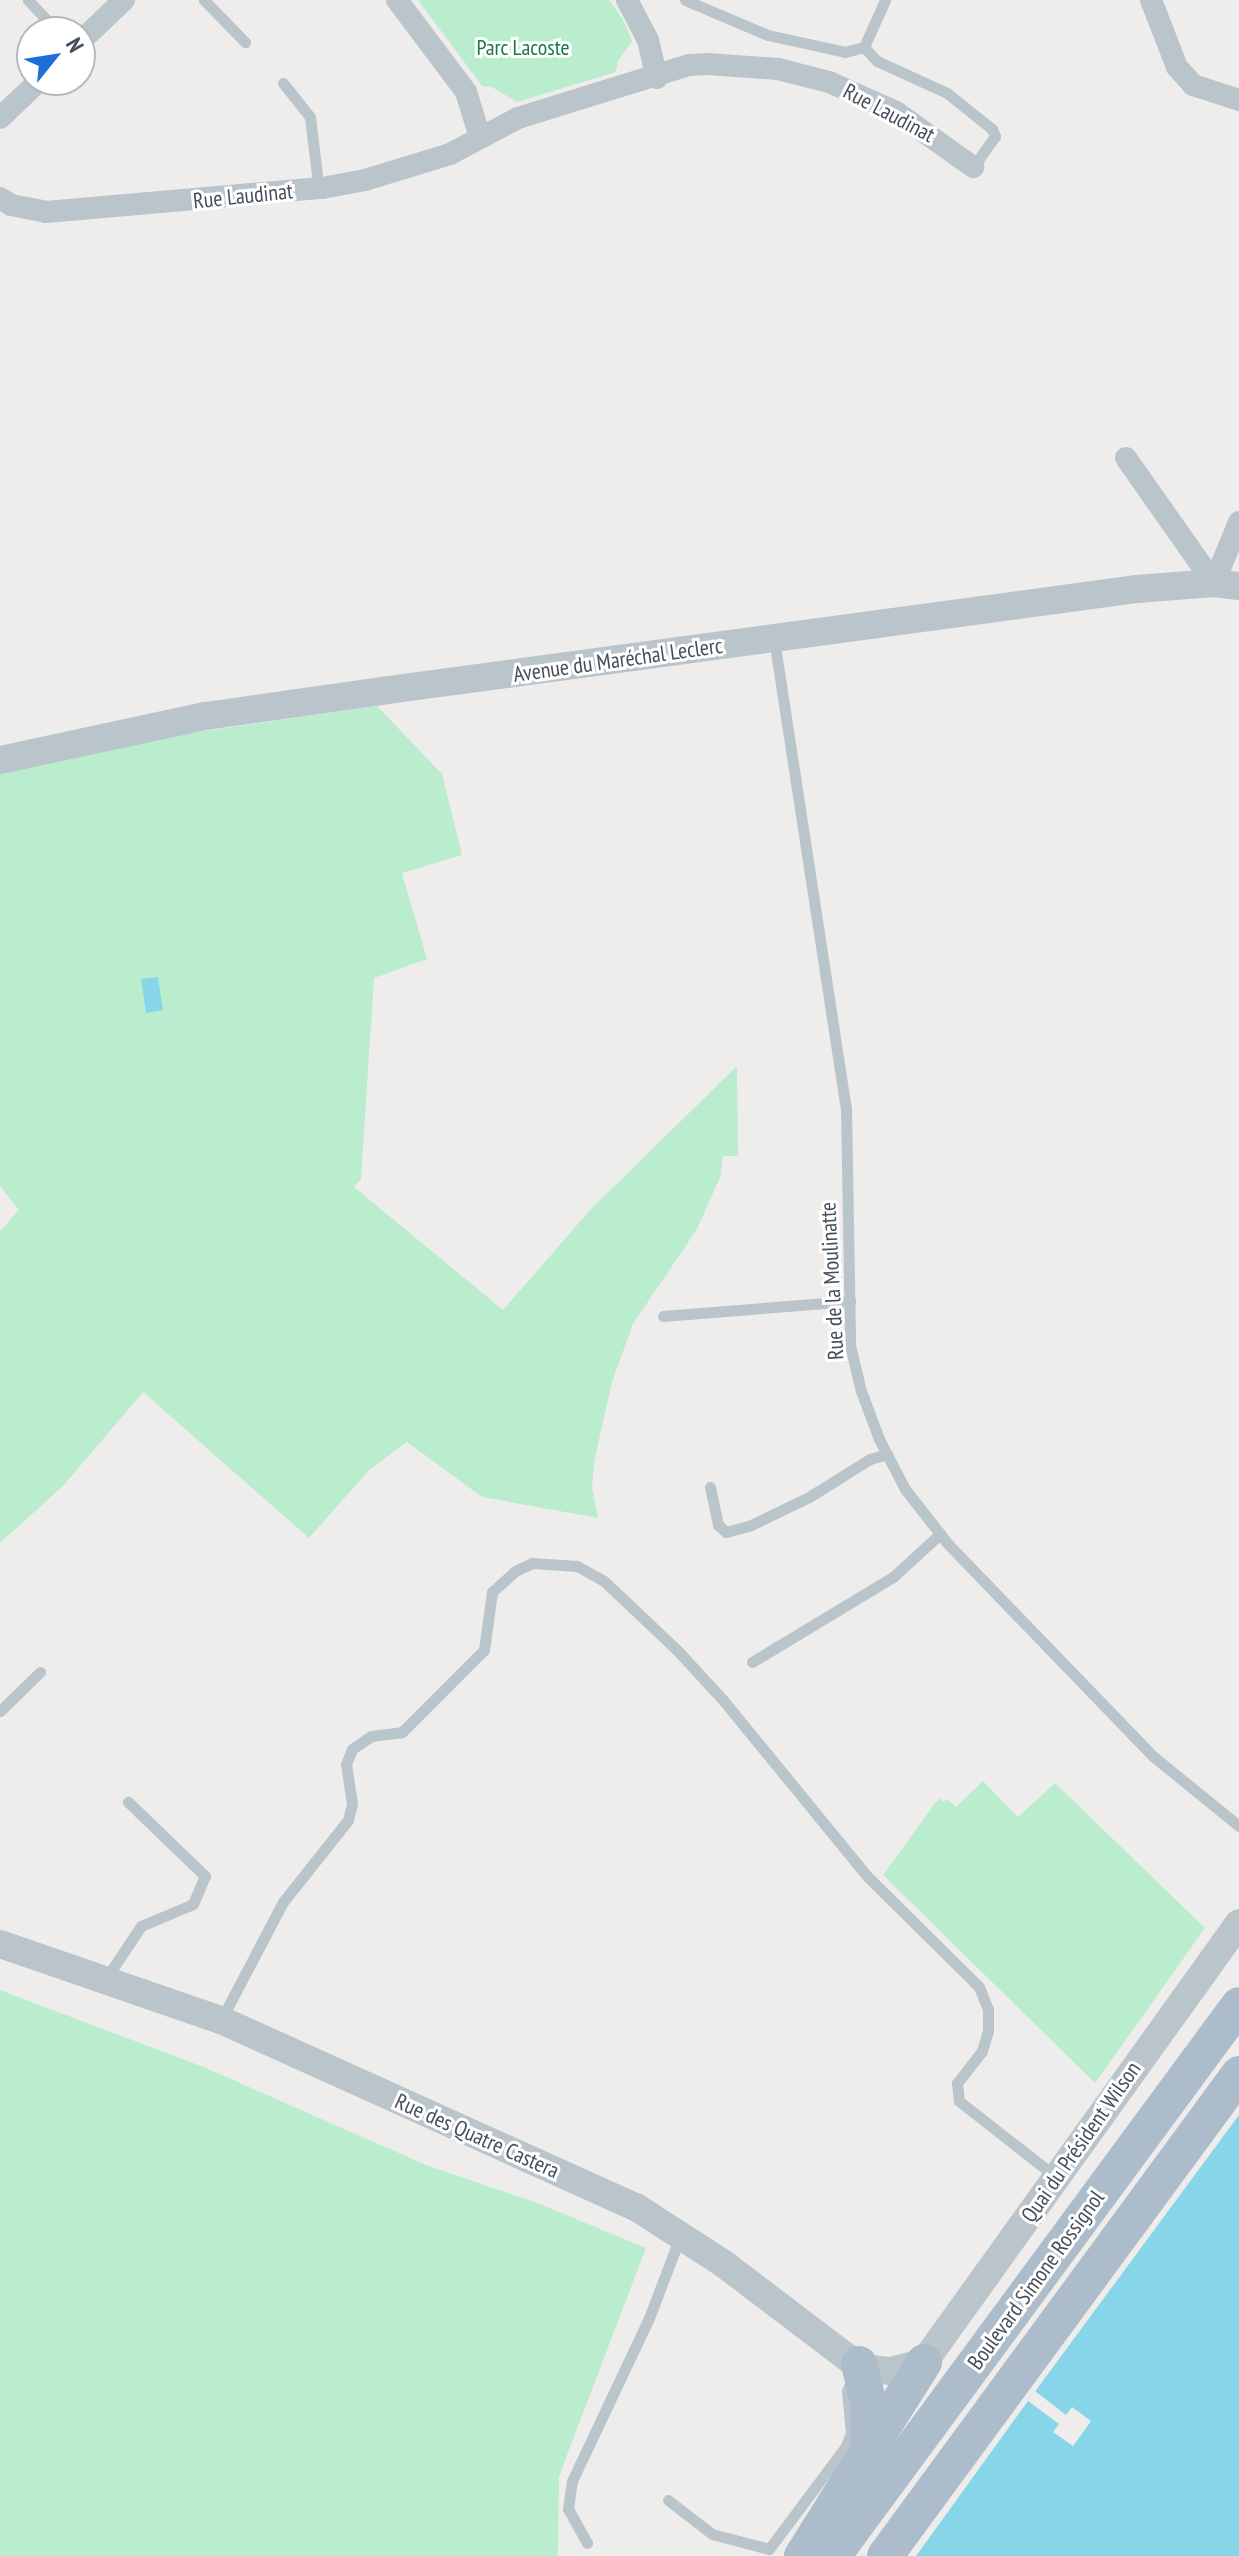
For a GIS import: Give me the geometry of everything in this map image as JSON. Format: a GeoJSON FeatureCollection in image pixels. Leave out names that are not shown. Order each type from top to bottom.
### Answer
{"type":"FeatureCollection","features":[{"type":"Feature","properties":{"kind":"main road","name":"Boulevard Simone Rossignol"},"geometry":{"type":"LineString","coordinates":[[833,2556],[1239,2005]]}},
{"type":"Feature","properties":{"kind":"main road","name":"Boulevard Simone Rossignol"},"geometry":{"type":"LineString","coordinates":[[885,2556],[1239,2074]]}},
{"type":"Feature","properties":{"kind":"main road"},"geometry":{"type":"LineString","coordinates":[[802,2556],[924,2362]]}},
{"type":"Feature","properties":{"kind":"main road"},"geometry":{"type":"LineString","coordinates":[[859,2364],[869,2404],[869,2446]]}},
{"type":"Feature","properties":{"kind":"street"},"geometry":{"type":"LineString","coordinates":[[96,27],[124,0]]}},
{"type":"Feature","properties":{"kind":"street"},"geometry":{"type":"LineString","coordinates":[[397,0],[466,92],[480,137]]}},
{"type":"Feature","properties":{"kind":"street"},"geometry":{"type":"LineString","coordinates":[[627,0],[648,40],[657,78]]}},
{"type":"Feature","properties":{"kind":"street"},"geometry":{"type":"LineString","coordinates":[[1151,0],[1177,67],[1193,85],[1239,100]]}},
{"type":"Feature","properties":{"kind":"street","name":"Rue Laudinat"},"geometry":{"type":"LineString","coordinates":[[0,198],[11,205],[46,212],[322,188],[365,180],[450,154],[518,118],[657,78],[689,65],[707,64],[751,65],[798,73],[851,90],[896,112],[973,167]]}},
{"type":"Feature","properties":{"kind":"street"},"geometry":{"type":"LineString","coordinates":[[0,118],[23,96]]}},
{"type":"Feature","properties":{"kind":"street","name":"Rue Laudinat"},"geometry":{"type":"LineString","coordinates":[[0,183],[14,193],[45,200],[317,175],[360,167],[444,140],[480,137]]}},
{"type":"Feature","properties":{"kind":"street"},"geometry":{"type":"LineString","coordinates":[[1126,458],[1226,585]]}},
{"type":"Feature","properties":{"kind":"street"},"geometry":{"type":"LineString","coordinates":[[1226,585],[1239,522]]}},
{"type":"Feature","properties":{"kind":"street","name":"Avenue du Maréchal Leclerc"},"geometry":{"type":"LineString","coordinates":[[0,760],[206,716],[1137,589],[1226,585]]}},
{"type":"Feature","properties":{"kind":"street","name":"Quai du Président Wilson"},"geometry":{"type":"LineString","coordinates":[[924,2362],[1239,1923]]}},
{"type":"Feature","properties":{"kind":"street","name":"Rue des Quatre Castera"},"geometry":{"type":"LineString","coordinates":[[0,1944],[221,2020],[685,2229],[859,2364],[891,2371],[905,2370],[924,2362]]}},
{"type":"Feature","properties":{"kind":"lane"},"geometry":{"type":"LineString","coordinates":[[28,0],[43,16]]}},
{"type":"Feature","properties":{"kind":"lane"},"geometry":{"type":"LineString","coordinates":[[204,0],[245,42]]}},
{"type":"Feature","properties":{"kind":"lane"},"geometry":{"type":"LineString","coordinates":[[685,0],[768,35],[845,52],[864,47]]}},
{"type":"Feature","properties":{"kind":"lane"},"geometry":{"type":"LineString","coordinates":[[864,47],[885,0]]}},
{"type":"Feature","properties":{"kind":"lane"},"geometry":{"type":"LineString","coordinates":[[864,47],[877,61],[947,93],[992,129],[993,142],[973,167]]}},
{"type":"Feature","properties":{"kind":"lane"},"geometry":{"type":"LineString","coordinates":[[283,83],[310,117],[317,175]]}},
{"type":"Feature","properties":{"kind":"lane","name":"Rue de la Moulinatte"},"geometry":{"type":"LineString","coordinates":[[774,639],[846,1108],[850,1345],[887,1454],[905,1489],[940,1534],[1154,1757],[1239,1826]]}},
{"type":"Feature","properties":{"kind":"lane"},"geometry":{"type":"LineString","coordinates":[[663,1316],[850,1301]]}},
{"type":"Feature","properties":{"kind":"lane"},"geometry":{"type":"LineString","coordinates":[[710,1487],[718,1525],[726,1532],[749,1526],[809,1497],[870,1459],[887,1454]]}},
{"type":"Feature","properties":{"kind":"lane"},"geometry":{"type":"LineString","coordinates":[[752,1662],[893,1577],[940,1534]]}},
{"type":"Feature","properties":{"kind":"lane"},"geometry":{"type":"LineString","coordinates":[[221,2020],[283,1902],[348,1820],[352,1804],[346,1764],[352,1749],[371,1736],[402,1732],[484,1650],[492,1592],[515,1571],[532,1563],[577,1566],[604,1581],[677,1650],[723,1700],[867,1876],[979,1987],[988,2009],[988,2031],[982,2051],[957,2083],[959,2101],[1056,2177]]}},
{"type":"Feature","properties":{"kind":"lane"},"geometry":{"type":"LineString","coordinates":[[0,1711],[40,1672]]}},
{"type":"Feature","properties":{"kind":"lane"},"geometry":{"type":"LineString","coordinates":[[105,1980],[141,1926],[193,1904],[205,1876],[128,1802]]}},
{"type":"Feature","properties":{"kind":"lane"},"geometry":{"type":"LineString","coordinates":[[587,2543],[568,2509],[572,2481],[649,2318],[675,2243],[685,2229]]}},
{"type":"Feature","properties":{"kind":"lane"},"geometry":{"type":"LineString","coordinates":[[668,2500],[712,2534],[769,2549],[846,2446],[851,2433],[847,2391],[859,2364]]}},
{"type":"Feature","properties":{"kind":"green space","name":"Parc Lacoste"},"geometry":{"type":"Polygon","coordinates":[[[418,0],[609,0],[622,18],[632,41],[618,61],[616,72],[517,102],[492,87],[482,86],[418,0]]]}},
{"type":"Feature","properties":{"kind":"green space"},"geometry":{"type":"Polygon","coordinates":[[[377,706],[442,774],[462,855],[402,873],[427,959],[374,978],[361,1179],[354,1187],[503,1310],[591,1209],[737,1066],[738,1156],[723,1156],[721,1175],[697,1229],[633,1324],[612,1382],[594,1462],[592,1488],[598,1518],[482,1497],[407,1442],[369,1470],[309,1538],[143,1392],[63,1486],[0,1543],[0,1231],[19,1210],[0,1186],[0,772],[177,735],[377,706]]]}},
{"type":"Feature","properties":{"kind":"green space"},"geometry":{"type":"Polygon","coordinates":[[[983,1781],[1018,1817],[1055,1783],[1205,1928],[1095,2083],[883,1875],[939,1798],[943,1802],[947,1799],[956,1807],[983,1781]]]}},
{"type":"Feature","properties":{"kind":"green space"},"geometry":{"type":"Polygon","coordinates":[[[0,1990],[206,2068],[426,2165],[540,2204],[646,2248],[559,2476],[558,2556],[0,2556],[0,1990]]]}},
{"type":"Feature","properties":{"kind":"water"},"geometry":{"type":"Polygon","coordinates":[[[158,977],[163,1010],[146,1013],[141,979],[158,977]]]}},
{"type":"Feature","properties":{"kind":"water"},"geometry":{"type":"Polygon","coordinates":[[[1239,2115],[1239,2556],[916,2556],[1028,2401],[1239,2115]]]}},
{"type":"Feature","properties":{"kind":"pier"},"geometry":{"type":"Polygon","coordinates":[[[1035,2391],[1066,2415],[1072,2407],[1091,2421],[1073,2446],[1053,2432],[1059,2424],[1028,2401],[1035,2391]]]}}]}
